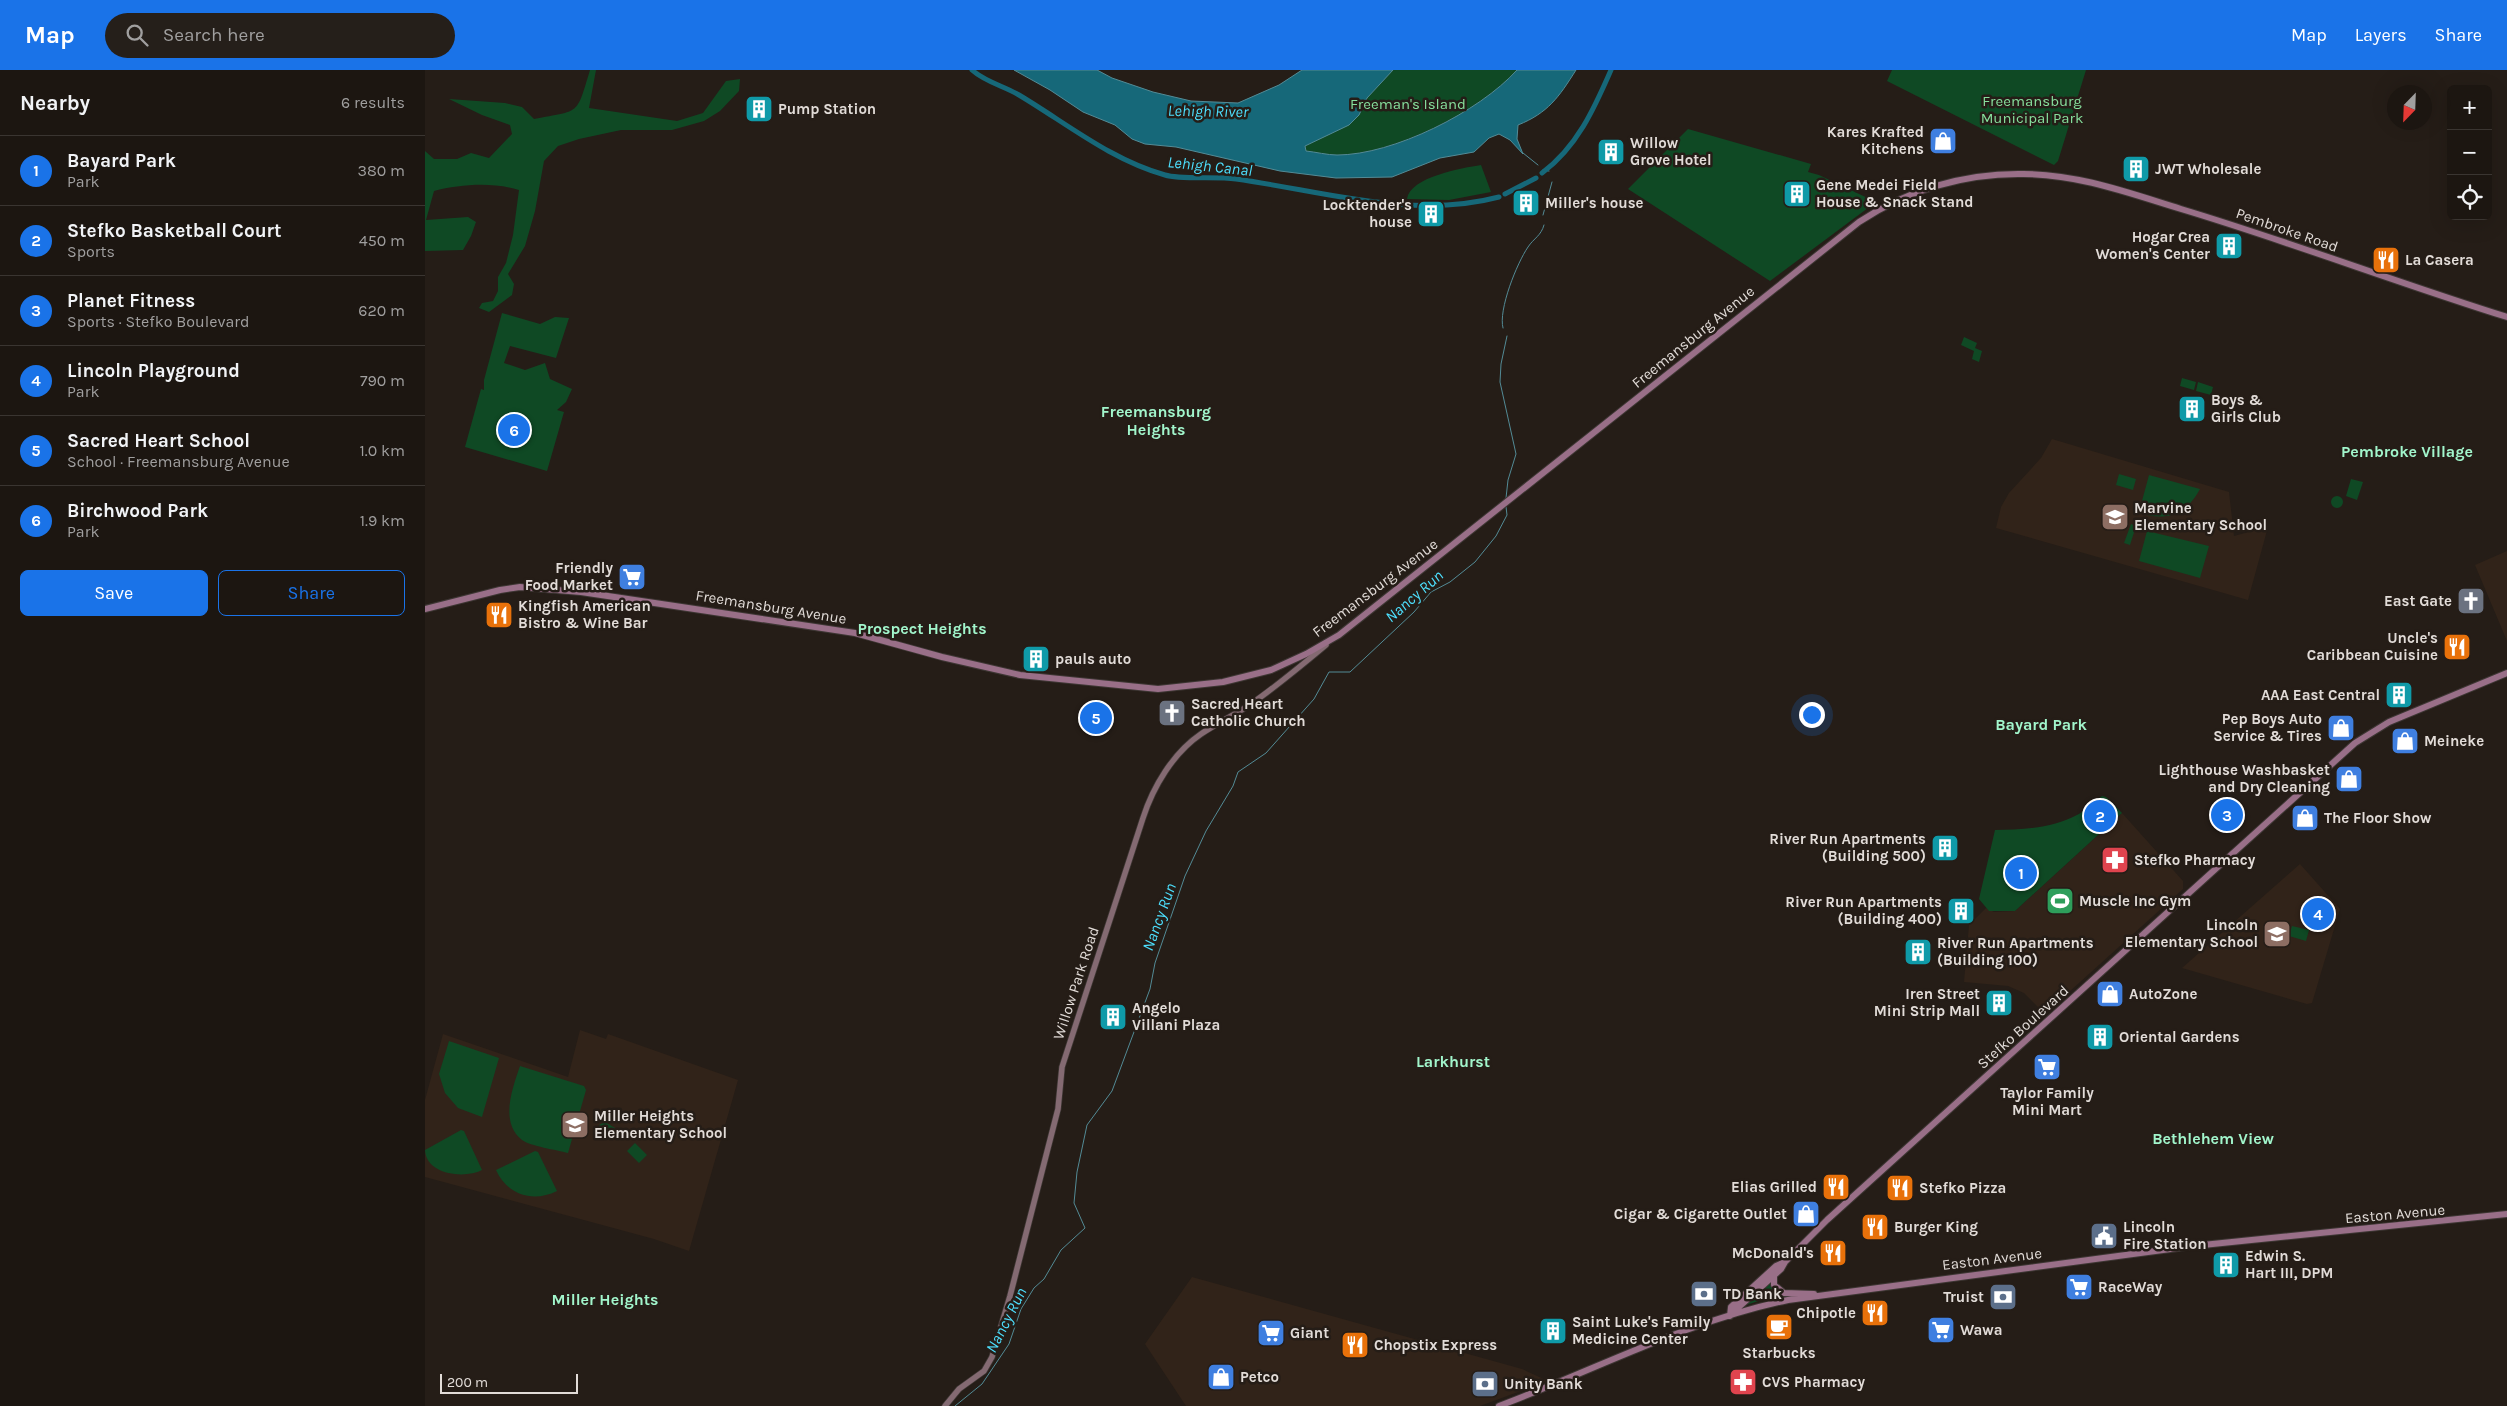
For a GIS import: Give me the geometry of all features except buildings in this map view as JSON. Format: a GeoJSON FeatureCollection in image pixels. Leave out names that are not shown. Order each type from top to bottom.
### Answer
{"type":"FeatureCollection","features":[{"type":"Feature","properties":{"kind":"main road","name":"Freemansburg Avenue"},"geometry":{"type":"LineString","coordinates":[[425,609],[519,587],[555,589],[855,633],[942,657],[1020,675],[1157,689],[1223,682],[1271,670],[1306,654],[1339,635],[1829,244],[1870,215],[1919,192],[1970,178],[2005,174],[2056,176]]}},
{"type":"Feature","properties":{"kind":"main road","name":"Pembroke Road"},"geometry":{"type":"LineString","coordinates":[[2056,176],[2102,185],[2224,222],[2507,317]]}},
{"type":"Feature","properties":{"kind":"main road","name":"Willow Park Road"},"geometry":{"type":"LineString","coordinates":[[945,1406],[959,1389],[983,1371],[992,1357],[1010,1296],[1058,1109],[1062,1067],[1143,818],[1152,796],[1167,770],[1189,744],[1208,729],[1251,704],[1339,635]]}},
{"type":"Feature","properties":{"kind":"main road","name":"Stefko Boulevard"},"geometry":{"type":"LineString","coordinates":[[1730,1316],[1774,1276],[1785,1262],[1827,1220],[2355,743],[2389,722],[2507,673]]}},
{"type":"Feature","properties":{"kind":"main road","name":"Easton Avenue"},"geometry":{"type":"LineString","coordinates":[[1499,1406],[1562,1381],[1650,1342],[1772,1303],[1817,1294],[2193,1246],[2507,1214]]}},
{"type":"Feature","properties":{"kind":"main road","name":"Stefko Boulevard"},"geometry":{"type":"LineString","coordinates":[[1730,1316],[1731,1307],[1776,1266],[1785,1262]]}},
{"type":"Feature","properties":{"kind":"main road"},"geometry":{"type":"LineString","coordinates":[[1774,1276],[1774,1285],[1784,1293],[1805,1292],[1817,1294]]}},
{"type":"Feature","properties":{"kind":"shaded area","name":"Marvine Elementary School"},"geometry":{"type":"Polygon","coordinates":[[[2052,439],[2229,492],[2234,536],[2268,527],[2248,600],[1996,528],[2001,507],[2009,493],[2041,458],[2052,439]]]}},
{"type":"Feature","properties":{"kind":"shaded area"},"geometry":{"type":"Polygon","coordinates":[[[2507,551],[2507,641],[2475,565],[2507,551]]]}},
{"type":"Feature","properties":{"kind":"shaded area"},"geometry":{"type":"Polygon","coordinates":[[[2122,813],[2183,881],[2183,889],[2048,1011],[2041,1010],[2024,993],[2008,986],[1964,982],[1969,925],[1986,908],[1994,912],[2015,911],[2122,813]]]}},
{"type":"Feature","properties":{"kind":"shaded area","name":"Lincoln Elementary School"},"geometry":{"type":"Polygon","coordinates":[[[2300,864],[2340,909],[2312,1003],[2307,1004],[2182,968],[2300,864]]]}},
{"type":"Feature","properties":{"kind":"shaded area","name":"Miller Heights Elementary School"},"geometry":{"type":"Polygon","coordinates":[[[580,1030],[606,1039],[608,1034],[738,1080],[689,1251],[654,1239],[425,1177],[425,1100],[443,1034],[568,1077],[580,1030]]]}},
{"type":"Feature","properties":{"kind":"shaded area"},"geometry":{"type":"Polygon","coordinates":[[[1192,1277],[1522,1369],[1548,1381],[1480,1406],[1186,1406],[1145,1344],[1192,1277]]]}},
{"type":"Feature","properties":{"kind":"green space"},"geometry":{"type":"Polygon","coordinates":[[[590,70],[596,70],[589,108],[677,121],[703,113],[726,81],[740,79],[739,91],[720,111],[704,121],[672,130],[621,130],[579,139],[558,146],[544,161],[535,211],[525,246],[508,274],[514,284],[512,295],[489,312],[479,308],[482,303],[493,301],[498,291],[498,277],[506,263],[513,235],[519,190],[509,187],[477,185],[434,191],[426,220],[468,217],[476,222],[463,250],[425,251],[425,151],[434,159],[457,159],[471,153],[489,158],[512,134],[510,125],[482,115],[449,99],[505,103],[522,107],[534,119],[561,114],[569,112],[579,103],[590,70]]]}},
{"type":"Feature","properties":{"kind":"green space","name":"Freeman's Island"},"geometry":{"type":"Polygon","coordinates":[[[1393,70],[1517,70],[1481,101],[1459,115],[1409,139],[1359,153],[1332,155],[1306,151],[1305,146],[1359,115],[1367,98],[1393,70]]]}},
{"type":"Feature","properties":{"kind":"green space","name":"Freemansburg Municipal Park"},"geometry":{"type":"Polygon","coordinates":[[[1892,70],[2086,70],[2058,161],[2054,165],[1887,81],[1892,70]]]}},
{"type":"Feature","properties":{"kind":"green space"},"geometry":{"type":"Polygon","coordinates":[[[1688,129],[1811,164],[1808,172],[1819,175],[1876,202],[1770,281],[1628,189],[1688,129]]]}},
{"type":"Feature","properties":{"kind":"green space"},"geometry":{"type":"Polygon","coordinates":[[[1481,165],[1491,192],[1449,200],[1407,199],[1410,191],[1427,179],[1450,171],[1481,165]]]}},
{"type":"Feature","properties":{"kind":"green space"},"geometry":{"type":"Polygon","coordinates":[[[502,313],[540,324],[555,317],[569,318],[556,358],[510,346],[504,363],[525,370],[545,363],[550,379],[572,389],[566,402],[557,410],[564,412],[547,471],[465,447],[481,389],[484,390],[484,380],[502,313]]]}},
{"type":"Feature","properties":{"kind":"green space"},"geometry":{"type":"Polygon","coordinates":[[[1964,337],[1977,343],[1975,348],[1982,351],[1979,362],[1972,359],[1974,351],[1961,345],[1964,337]]]}},
{"type":"Feature","properties":{"kind":"green space"},"geometry":{"type":"Polygon","coordinates":[[[2182,378],[2196,382],[2194,390],[2180,386],[2182,378]]]}},
{"type":"Feature","properties":{"kind":"green space"},"geometry":{"type":"Polygon","coordinates":[[[2198,382],[2213,387],[2211,395],[2196,391],[2198,382]]]}},
{"type":"Feature","properties":{"kind":"green space"},"geometry":{"type":"Polygon","coordinates":[[[2119,474],[2136,479],[2133,490],[2116,485],[2119,474]]]}},
{"type":"Feature","properties":{"kind":"green space"},"geometry":{"type":"Polygon","coordinates":[[[2149,475],[2200,489],[2189,505],[2174,514],[2157,517],[2148,515],[2139,512],[2149,475]]]}},
{"type":"Feature","properties":{"kind":"green space"},"geometry":{"type":"Polygon","coordinates":[[[2351,479],[2363,482],[2357,500],[2346,496],[2351,479]]]}},
{"type":"Feature","properties":{"kind":"green space"},"geometry":{"type":"Polygon","coordinates":[[[2335,496],[2339,496],[2343,502],[2339,508],[2335,508],[2331,504],[2331,500],[2335,496]]]}},
{"type":"Feature","properties":{"kind":"green space"},"geometry":{"type":"Polygon","coordinates":[[[2131,524],[2136,526],[2130,545],[2124,543],[2131,524]]]}},
{"type":"Feature","properties":{"kind":"green space"},"geometry":{"type":"Polygon","coordinates":[[[2147,531],[2209,546],[2200,578],[2139,561],[2147,531]]]}},
{"type":"Feature","properties":{"kind":"green space"},"geometry":{"type":"Polygon","coordinates":[[[2102,796],[2106,797],[2122,813],[2015,911],[1989,911],[1979,899],[1995,830],[2026,829],[2058,823],[2081,813],[2102,796]]]}},
{"type":"Feature","properties":{"kind":"green space"},"geometry":{"type":"Polygon","coordinates":[[[2314,906],[2326,908],[2327,916],[2323,925],[2308,920],[2308,913],[2314,906]]]}},
{"type":"Feature","properties":{"kind":"green space"},"geometry":{"type":"Polygon","coordinates":[[[2292,926],[2309,930],[2306,941],[2289,936],[2292,926]]]}},
{"type":"Feature","properties":{"kind":"green space"},"geometry":{"type":"Polygon","coordinates":[[[449,1041],[499,1058],[482,1117],[458,1108],[445,1093],[439,1074],[449,1041]]]}},
{"type":"Feature","properties":{"kind":"green space"},"geometry":{"type":"Polygon","coordinates":[[[520,1066],[584,1086],[586,1090],[568,1153],[526,1142],[515,1133],[509,1114],[511,1094],[520,1066]]]}},
{"type":"Feature","properties":{"kind":"green space"},"geometry":{"type":"Polygon","coordinates":[[[605,1122],[615,1128],[615,1133],[611,1135],[604,1133],[599,1125],[605,1122]]]}},
{"type":"Feature","properties":{"kind":"green space"},"geometry":{"type":"Polygon","coordinates":[[[461,1130],[464,1131],[482,1170],[475,1173],[457,1174],[439,1170],[427,1158],[425,1150],[461,1130]]]}},
{"type":"Feature","properties":{"kind":"green space"},"geometry":{"type":"Polygon","coordinates":[[[635,1143],[647,1155],[639,1163],[627,1151],[635,1143]]]}},
{"type":"Feature","properties":{"kind":"green space"},"geometry":{"type":"Polygon","coordinates":[[[535,1151],[538,1152],[557,1191],[548,1195],[530,1196],[514,1191],[501,1179],[496,1170],[535,1151]]]}},
{"type":"Feature","properties":{"kind":"green space"},"geometry":{"type":"Polygon","coordinates":[[[1770,1282],[1778,1293],[1777,1295],[1746,1305],[1770,1282]]]}},
{"type":"Feature","properties":{"kind":"water","name":"Lehigh River"},"geometry":{"type":"Polygon","coordinates":[[[1014,70],[1097,70],[1112,78],[1153,92],[1191,101],[1238,103],[1279,85],[1302,70],[1393,70],[1367,98],[1359,115],[1349,125],[1305,146],[1306,151],[1337,155],[1383,148],[1434,128],[1481,101],[1501,86],[1517,70],[1576,70],[1552,103],[1537,115],[1518,125],[1517,139],[1523,154],[1510,140],[1499,134],[1489,138],[1474,152],[1440,158],[1392,177],[1336,178],[1280,171],[1176,147],[1145,144],[1132,139],[1115,125],[1083,112],[1050,90],[1014,70]]]}},
{"type":"Feature","properties":{"kind":"waterway","name":"Lehigh Canal"},"geometry":{"type":"LineString","coordinates":[[972,70],[983,78],[1019,95],[1107,150],[1126,160],[1165,175],[1236,179],[1400,205],[1433,206],[1499,197]]}},
{"type":"Feature","properties":{"kind":"waterway","name":"Lehigh Canal"},"geometry":{"type":"LineString","coordinates":[[1542,173],[1554,163],[1575,139],[1591,113],[1611,70]]}},
{"type":"Feature","properties":{"kind":"waterway","name":"Nancy Run"},"geometry":{"type":"LineString","coordinates":[[1523,153],[1538,165]]}},
{"type":"Feature","properties":{"kind":"waterway","name":"Nancy Run"},"geometry":{"type":"LineString","coordinates":[[1543,170],[1549,171]]}},
{"type":"Feature","properties":{"kind":"waterway","name":"Lehigh Canal"},"geometry":{"type":"LineString","coordinates":[[1505,194],[1536,178]]}},
{"type":"Feature","properties":{"kind":"waterway","name":"Nancy Run"},"geometry":{"type":"LineString","coordinates":[[1543,215],[1552,182]]}},
{"type":"Feature","properties":{"kind":"waterway","name":"Nancy Run"},"geometry":{"type":"LineString","coordinates":[[1503,328],[1503,310],[1514,275],[1524,254],[1541,232],[1544,225]]}},
{"type":"Feature","properties":{"kind":"waterway","name":"Nancy Run"},"geometry":{"type":"LineString","coordinates":[[1506,498],[1508,480],[1516,454],[1500,382],[1501,364],[1507,336]]}},
{"type":"Feature","properties":{"kind":"waterway","name":"Nancy Run"},"geometry":{"type":"LineString","coordinates":[[955,1406],[982,1384],[1009,1344],[1021,1309],[1034,1288],[1044,1279],[1061,1250],[1085,1228],[1074,1203],[1077,1172],[1087,1125],[1112,1091],[1150,989],[1155,963],[1185,876],[1206,831],[1233,786],[1238,772],[1266,753],[1314,699],[1329,672],[1350,672],[1414,612],[1431,592],[1450,582],[1475,562],[1496,536],[1507,515],[1506,507]]}},
{"type":"Feature","properties":{"kind":"place","name":"Pump Station"},"geometry":{"type":"Point","coordinates":[759,109]}},
{"type":"Feature","properties":{"kind":"place","name":"Kares Krafted Kitchens"},"geometry":{"type":"Point","coordinates":[1943,141]}},
{"type":"Feature","properties":{"kind":"place","name":"Willow Grove Hotel"},"geometry":{"type":"Point","coordinates":[1611,152]}},
{"type":"Feature","properties":{"kind":"place","name":"JWT Wholesale"},"geometry":{"type":"Point","coordinates":[2136,169]}},
{"type":"Feature","properties":{"kind":"place","name":"Gene Medei Field House & Snack Stand"},"geometry":{"type":"Point","coordinates":[1797,194]}},
{"type":"Feature","properties":{"kind":"place","name":"Miller's house"},"geometry":{"type":"Point","coordinates":[1526,203]}},
{"type":"Feature","properties":{"kind":"place","name":"Locktender's house"},"geometry":{"type":"Point","coordinates":[1431,214]}},
{"type":"Feature","properties":{"kind":"place","name":"Hogar Crea Women's Center"},"geometry":{"type":"Point","coordinates":[2229,246]}},
{"type":"Feature","properties":{"kind":"place","name":"La Casera"},"geometry":{"type":"Point","coordinates":[2386,260]}},
{"type":"Feature","properties":{"kind":"place","name":"Boys & Girls Club"},"geometry":{"type":"Point","coordinates":[2192,409]}},
{"type":"Feature","properties":{"kind":"place","name":"Birchwood Park"},"geometry":{"type":"Point","coordinates":[514,430]}},
{"type":"Feature","properties":{"kind":"place","name":"Marvine Elementary School"},"geometry":{"type":"Point","coordinates":[2115,517]}},
{"type":"Feature","properties":{"kind":"place","name":"Friendly Food Market"},"geometry":{"type":"Point","coordinates":[632,577]}},
{"type":"Feature","properties":{"kind":"place","name":"East Gate"},"geometry":{"type":"Point","coordinates":[2471,601]}},
{"type":"Feature","properties":{"kind":"place","name":"Kingfish American Bistro & Wine Bar"},"geometry":{"type":"Point","coordinates":[499,615]}},
{"type":"Feature","properties":{"kind":"place","name":"Uncle's Caribbean Cuisine"},"geometry":{"type":"Point","coordinates":[2457,647]}},
{"type":"Feature","properties":{"kind":"place","name":"pauls auto"},"geometry":{"type":"Point","coordinates":[1036,659]}},
{"type":"Feature","properties":{"kind":"place","name":"AAA East Central"},"geometry":{"type":"Point","coordinates":[2399,695]}},
{"type":"Feature","properties":{"kind":"place","name":"Sacred Heart Catholic Church"},"geometry":{"type":"Point","coordinates":[1172,713]}},
{"type":"Feature","properties":{"kind":"place","name":"Sacred Heart School"},"geometry":{"type":"Point","coordinates":[1096,718]}},
{"type":"Feature","properties":{"kind":"place","name":"Pep Boys Auto Service & Tires"},"geometry":{"type":"Point","coordinates":[2341,728]}},
{"type":"Feature","properties":{"kind":"place","name":"Meineke"},"geometry":{"type":"Point","coordinates":[2405,741]}},
{"type":"Feature","properties":{"kind":"place","name":"Lighthouse Washbasket and Dry Cleaning"},"geometry":{"type":"Point","coordinates":[2349,779]}},
{"type":"Feature","properties":{"kind":"place","name":"Planet Fitness"},"geometry":{"type":"Point","coordinates":[2227,815]}},
{"type":"Feature","properties":{"kind":"place","name":"Stefko Basketball Court"},"geometry":{"type":"Point","coordinates":[2100,816]}},
{"type":"Feature","properties":{"kind":"place","name":"The Floor Show"},"geometry":{"type":"Point","coordinates":[2305,818]}},
{"type":"Feature","properties":{"kind":"place","name":"River Run Apartments (Building 500)"},"geometry":{"type":"Point","coordinates":[1945,848]}},
{"type":"Feature","properties":{"kind":"place","name":"Stefko Pharmacy"},"geometry":{"type":"Point","coordinates":[2115,860]}},
{"type":"Feature","properties":{"kind":"place","name":"Bayard Park"},"geometry":{"type":"Point","coordinates":[2021,873]}},
{"type":"Feature","properties":{"kind":"place","name":"Muscle Inc Gym"},"geometry":{"type":"Point","coordinates":[2060,901]}},
{"type":"Feature","properties":{"kind":"place","name":"River Run Apartments (Building 400)"},"geometry":{"type":"Point","coordinates":[1961,911]}},
{"type":"Feature","properties":{"kind":"place","name":"Lincoln Playground"},"geometry":{"type":"Point","coordinates":[2318,914]}},
{"type":"Feature","properties":{"kind":"place","name":"Lincoln Elementary School"},"geometry":{"type":"Point","coordinates":[2277,934]}},
{"type":"Feature","properties":{"kind":"place","name":"River Run Apartments (Building 100)"},"geometry":{"type":"Point","coordinates":[1918,952]}},
{"type":"Feature","properties":{"kind":"place","name":"AutoZone"},"geometry":{"type":"Point","coordinates":[2110,994]}},
{"type":"Feature","properties":{"kind":"place","name":"Iren Street Mini Strip Mall"},"geometry":{"type":"Point","coordinates":[1999,1003]}},
{"type":"Feature","properties":{"kind":"place","name":"Angelo Villani Plaza"},"geometry":{"type":"Point","coordinates":[1113,1017]}},
{"type":"Feature","properties":{"kind":"place","name":"Oriental Gardens"},"geometry":{"type":"Point","coordinates":[2100,1037]}},
{"type":"Feature","properties":{"kind":"place","name":"Taylor Family Mini Mart"},"geometry":{"type":"Point","coordinates":[2047,1067]}},
{"type":"Feature","properties":{"kind":"place","name":"Miller Heights Elementary School"},"geometry":{"type":"Point","coordinates":[575,1125]}},
{"type":"Feature","properties":{"kind":"place","name":"Elias Grilled"},"geometry":{"type":"Point","coordinates":[1836,1187]}},
{"type":"Feature","properties":{"kind":"place","name":"Stefko Pizza"},"geometry":{"type":"Point","coordinates":[1900,1188]}},
{"type":"Feature","properties":{"kind":"place","name":"Cigar & Cigarette Outlet"},"geometry":{"type":"Point","coordinates":[1806,1214]}},
{"type":"Feature","properties":{"kind":"place","name":"Burger King"},"geometry":{"type":"Point","coordinates":[1875,1227]}},
{"type":"Feature","properties":{"kind":"place","name":"Lincoln Fire Station"},"geometry":{"type":"Point","coordinates":[2104,1236]}},
{"type":"Feature","properties":{"kind":"place","name":"McDonald's"},"geometry":{"type":"Point","coordinates":[1833,1253]}},
{"type":"Feature","properties":{"kind":"place","name":"Edwin S. Hart III, DPM"},"geometry":{"type":"Point","coordinates":[2226,1265]}},
{"type":"Feature","properties":{"kind":"place","name":"RaceWay"},"geometry":{"type":"Point","coordinates":[2079,1287]}},
{"type":"Feature","properties":{"kind":"place","name":"TD Bank"},"geometry":{"type":"Point","coordinates":[1704,1294]}},
{"type":"Feature","properties":{"kind":"place","name":"Truist"},"geometry":{"type":"Point","coordinates":[2003,1297]}},
{"type":"Feature","properties":{"kind":"place","name":"Chipotle"},"geometry":{"type":"Point","coordinates":[1875,1313]}},
{"type":"Feature","properties":{"kind":"place","name":"Starbucks"},"geometry":{"type":"Point","coordinates":[1779,1327]}},
{"type":"Feature","properties":{"kind":"place","name":"Wawa"},"geometry":{"type":"Point","coordinates":[1941,1330]}},
{"type":"Feature","properties":{"kind":"place","name":"Saint Luke's Family Medicine Center"},"geometry":{"type":"Point","coordinates":[1553,1331]}},
{"type":"Feature","properties":{"kind":"place","name":"Giant"},"geometry":{"type":"Point","coordinates":[1271,1333]}},
{"type":"Feature","properties":{"kind":"place","name":"Chopstix Express"},"geometry":{"type":"Point","coordinates":[1355,1345]}},
{"type":"Feature","properties":{"kind":"place","name":"Petco"},"geometry":{"type":"Point","coordinates":[1221,1377]}},
{"type":"Feature","properties":{"kind":"place","name":"CVS Pharmacy"},"geometry":{"type":"Point","coordinates":[1743,1382]}},
{"type":"Feature","properties":{"kind":"place","name":"Unity Bank"},"geometry":{"type":"Point","coordinates":[1485,1384]}},
{"type":"Feature","properties":{"kind":"district","name":"Freemansburg Heights"},"geometry":{"type":"Point","coordinates":[1156,420]}},
{"type":"Feature","properties":{"kind":"district","name":"Pembroke Village"},"geometry":{"type":"Point","coordinates":[2407,451]}},
{"type":"Feature","properties":{"kind":"district","name":"Prospect Heights"},"geometry":{"type":"Point","coordinates":[922,628]}},
{"type":"Feature","properties":{"kind":"district","name":"Bayard Park"},"geometry":{"type":"Point","coordinates":[2041,724]}},
{"type":"Feature","properties":{"kind":"district","name":"Larkhurst"},"geometry":{"type":"Point","coordinates":[1453,1061]}},
{"type":"Feature","properties":{"kind":"district","name":"Bethlehem View"},"geometry":{"type":"Point","coordinates":[2213,1138]}},
{"type":"Feature","properties":{"kind":"district","name":"Miller Heights"},"geometry":{"type":"Point","coordinates":[605,1299]}}]}
